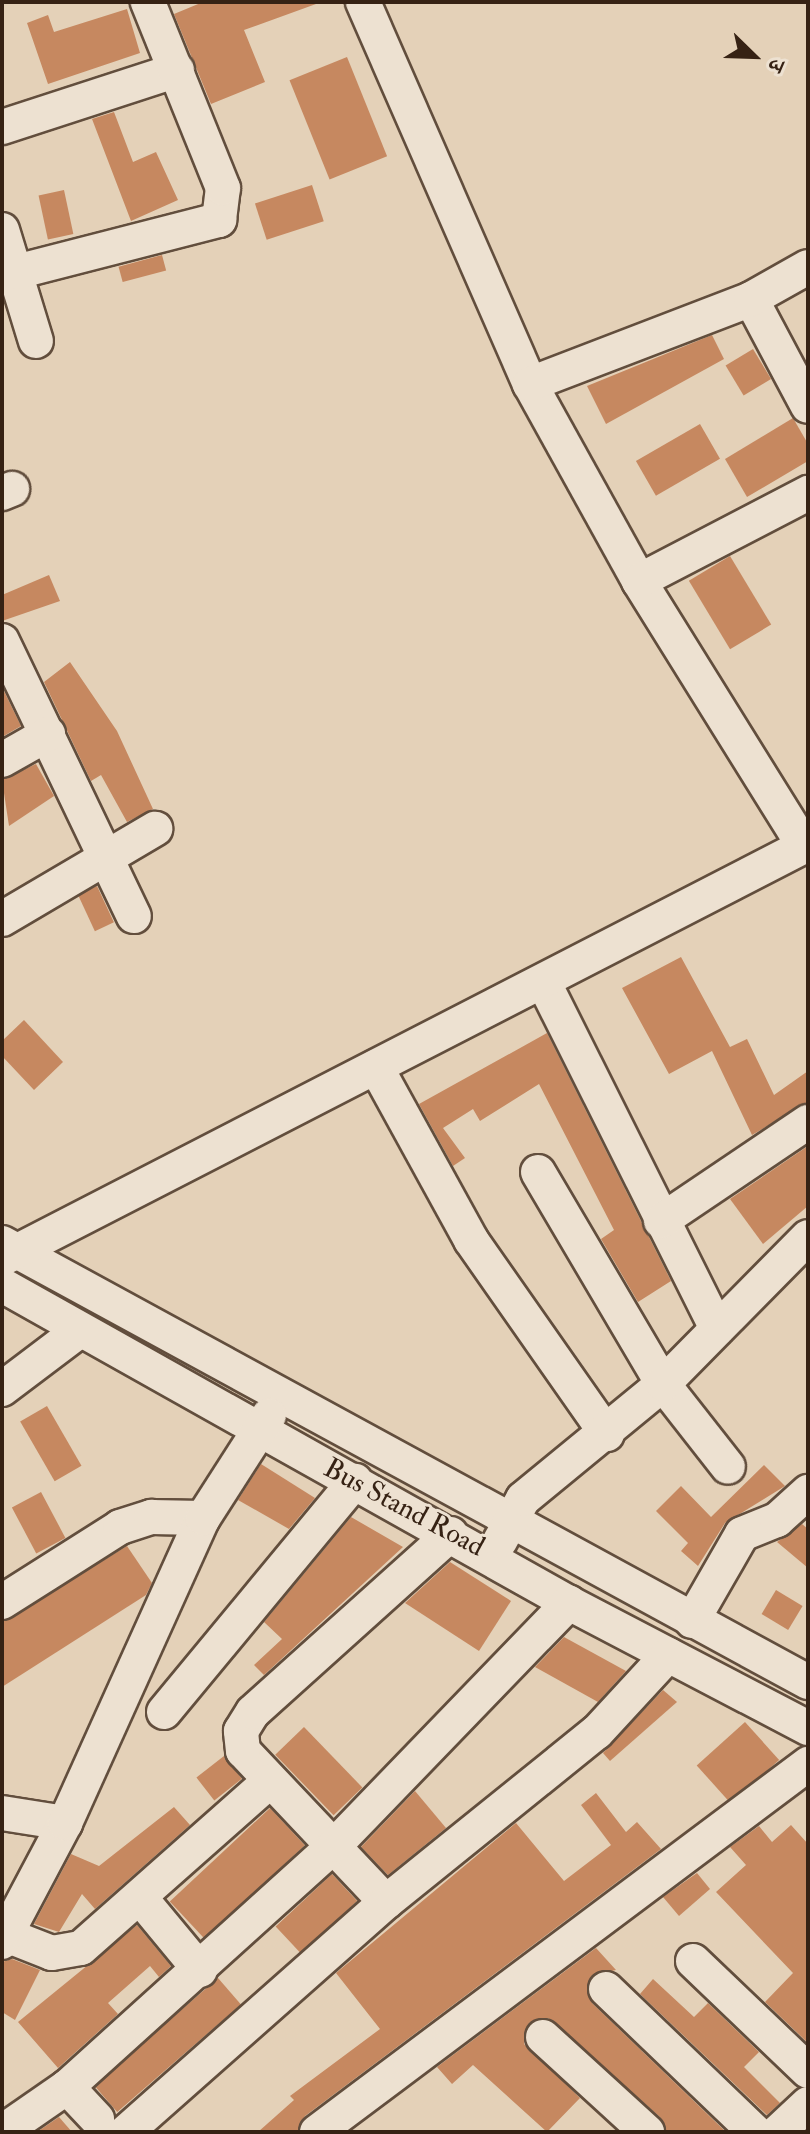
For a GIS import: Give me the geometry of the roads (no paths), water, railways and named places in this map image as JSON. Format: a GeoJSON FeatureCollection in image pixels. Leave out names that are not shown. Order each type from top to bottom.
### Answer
{"type":"FeatureCollection","features":[{"type":"Feature","properties":{"kind":"street"},"geometry":{"type":"LineString","coordinates":[[16,272],[219,220],[223,188],[148,2]]}},
{"type":"Feature","properties":{"kind":"street"},"geometry":{"type":"LineString","coordinates":[[6,1251],[323,1088],[376,1067],[545,985],[806,845],[639,581],[530,384],[363,2]]}},
{"type":"Feature","properties":{"kind":"street"},"geometry":{"type":"LineString","coordinates":[[2,127],[177,70]]}},
{"type":"Feature","properties":{"kind":"street"},"geometry":{"type":"LineString","coordinates":[[2,230],[36,341]]}},
{"type":"Feature","properties":{"kind":"street"},"geometry":{"type":"LineString","coordinates":[[530,384],[751,299],[808,267]]}},
{"type":"Feature","properties":{"kind":"street"},"geometry":{"type":"LineString","coordinates":[[751,299],[808,406]]}},
{"type":"Feature","properties":{"kind":"street"},"geometry":{"type":"LineString","coordinates":[[639,581],[808,493]]}},
{"type":"Feature","properties":{"kind":"street"},"geometry":{"type":"LineString","coordinates":[[2,641],[10,680],[48,734],[134,916]]}},
{"type":"Feature","properties":{"kind":"street"},"geometry":{"type":"LineString","coordinates":[[2,760],[48,734]]}},
{"type":"Feature","properties":{"kind":"street"},"geometry":{"type":"LineString","coordinates":[[2,919],[155,829]]}},
{"type":"Feature","properties":{"kind":"street"},"geometry":{"type":"LineString","coordinates":[[545,985],[717,1328]]}},
{"type":"Feature","properties":{"kind":"street"},"geometry":{"type":"LineString","coordinates":[[376,1067],[471,1240],[607,1434]]}},
{"type":"Feature","properties":{"kind":"street"},"geometry":{"type":"LineString","coordinates":[[661,1221],[808,1122]]}},
{"type":"Feature","properties":{"kind":"street"},"geometry":{"type":"LineString","coordinates":[[538,1172],[663,1384],[728,1467]]}},
{"type":"Feature","properties":{"kind":"street"},"geometry":{"type":"LineString","coordinates":[[490,1554],[513,1521],[523,1499],[607,1434],[663,1384],[808,1237]]}},
{"type":"Feature","properties":{"kind":"street","name":"Bus Stand Road"},"geometry":{"type":"LineString","coordinates":[[6,1251],[513,1521],[692,1621],[803,1671]]}},
{"type":"Feature","properties":{"kind":"street","name":"Bus Stand Road"},"geometry":{"type":"LineString","coordinates":[[2,1285],[257,1431],[490,1554],[569,1603],[808,1728]]}},
{"type":"Feature","properties":{"kind":"street"},"geometry":{"type":"LineString","coordinates":[[2,1389],[80,1330]]}},
{"type":"Feature","properties":{"kind":"street"},"geometry":{"type":"LineString","coordinates":[[270,1781],[142,1900],[66,1953],[4,1938],[65,1823],[203,1518],[281,1398]]}},
{"type":"Feature","properties":{"kind":"street"},"geometry":{"type":"LineString","coordinates":[[164,1712],[355,1481]]}},
{"type":"Feature","properties":{"kind":"street"},"geometry":{"type":"LineString","coordinates":[[692,1621],[742,1534],[777,1520],[808,1492]]}},
{"type":"Feature","properties":{"kind":"street"},"geometry":{"type":"LineString","coordinates":[[2,1602],[120,1527],[151,1517],[203,1518]]}},
{"type":"Feature","properties":{"kind":"street"},"geometry":{"type":"LineString","coordinates":[[386,1902],[335,1845],[270,1781],[240,1743],[253,1712],[451,1534]]}},
{"type":"Feature","properties":{"kind":"street"},"geometry":{"type":"LineString","coordinates":[[2,2132],[67,2087],[335,1845],[569,1603]]}},
{"type":"Feature","properties":{"kind":"street"},"geometry":{"type":"LineString","coordinates":[[67,2087],[112,2126],[597,1732],[668,1655]]}},
{"type":"Feature","properties":{"kind":"street"},"geometry":{"type":"LineString","coordinates":[[317,2132],[808,1764]]}},
{"type":"Feature","properties":{"kind":"street"},"geometry":{"type":"LineString","coordinates":[[2,1813],[65,1823]]}},
{"type":"Feature","properties":{"kind":"street"},"geometry":{"type":"LineString","coordinates":[[142,1900],[200,1970]]}},
{"type":"Feature","properties":{"kind":"street"},"geometry":{"type":"LineString","coordinates":[[693,1961],[808,2071]]}},
{"type":"Feature","properties":{"kind":"street"},"geometry":{"type":"LineString","coordinates":[[606,1989],[755,2132]]}},
{"type":"Feature","properties":{"kind":"street"},"geometry":{"type":"LineString","coordinates":[[543,2037],[647,2132]]}},
{"type":"Feature","properties":{"kind":"street"},"geometry":{"type":"LineString","coordinates":[[778,2132],[808,2104]]}}]}
